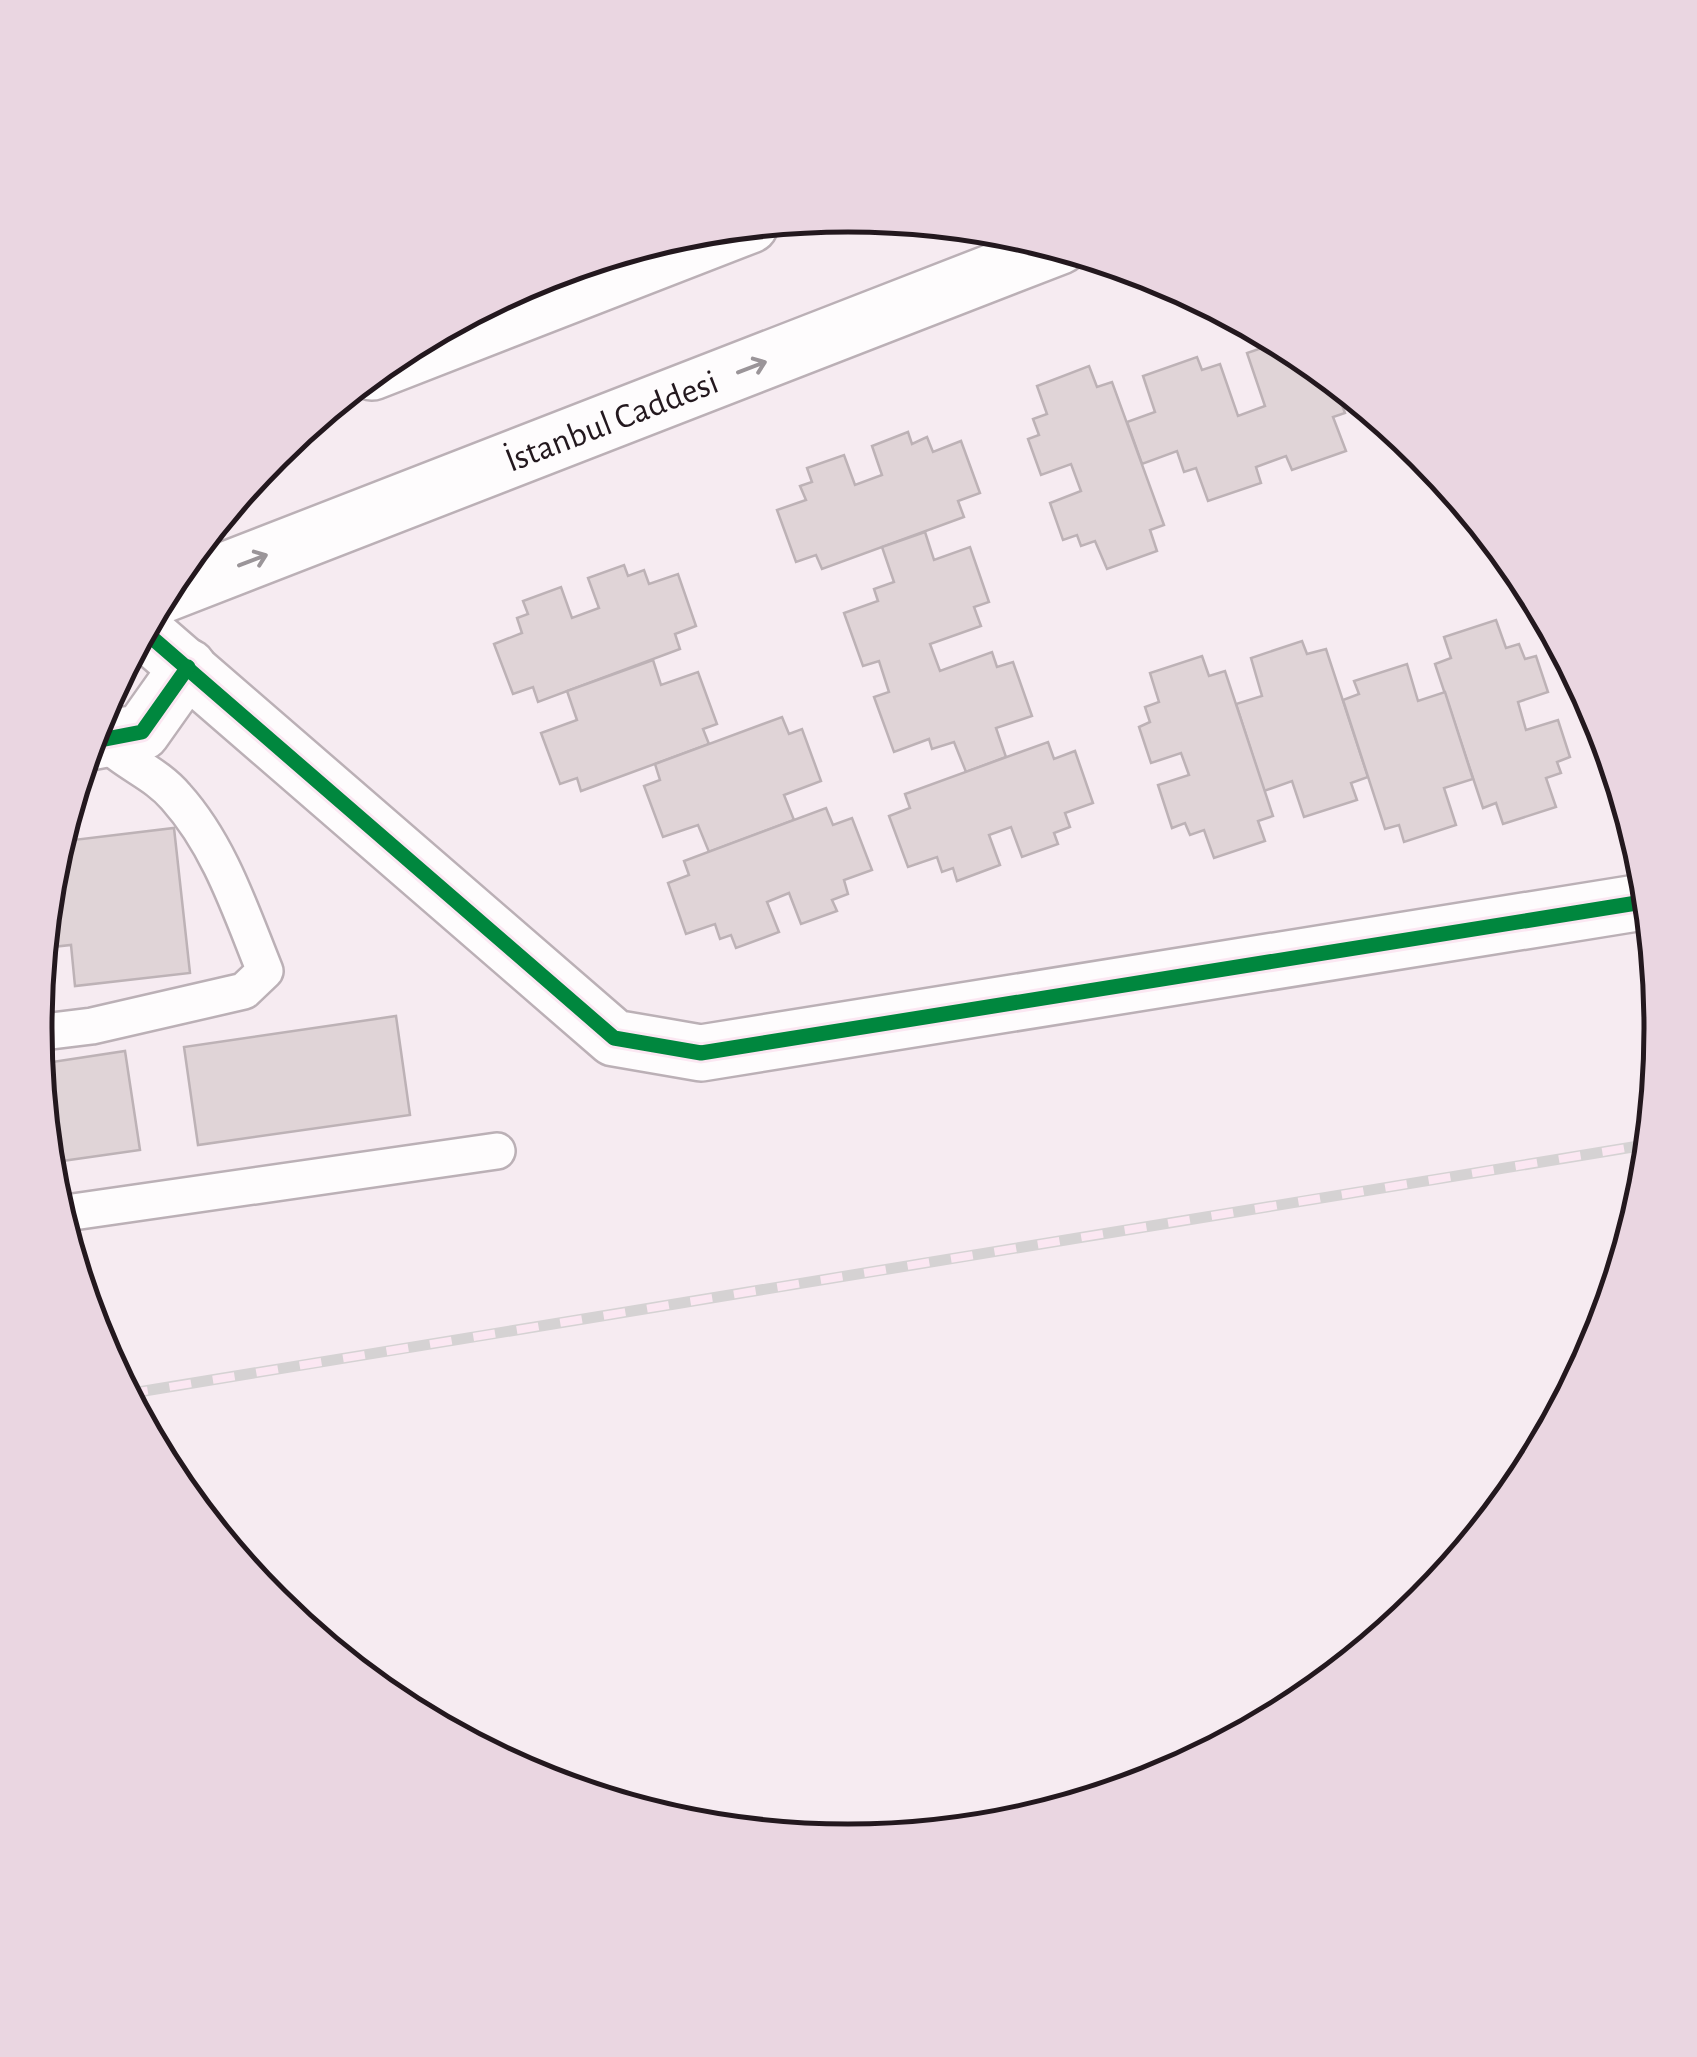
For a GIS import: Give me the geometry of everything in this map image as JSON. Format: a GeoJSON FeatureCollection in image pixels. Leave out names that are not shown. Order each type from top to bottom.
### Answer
{"type":"FeatureCollection","features":[{"type":"Feature","properties":{"kind":"street"},"geometry":{"type":"LineString","coordinates":[[441,345],[688,249]]}},
{"type":"Feature","properties":{"kind":"street","name":"İstanbul Caddesi"},"geometry":{"type":"LineString","coordinates":[[188,585],[1036,255]]}},
{"type":"Feature","properties":{"kind":"street"},"geometry":{"type":"LineString","coordinates":[[154,639],[614,1038],[701,1053],[1634,904]]}},
{"type":"Feature","properties":{"kind":"street"},"geometry":{"type":"LineString","coordinates":[[108,738],[142,732],[188,667]]}},
{"type":"Feature","properties":{"kind":"lane"},"geometry":{"type":"LineString","coordinates":[[52,1031],[92,1026],[244,991],[265,972],[229,883],[177,797],[105,746]]}},
{"type":"Feature","properties":{"kind":"lane"},"geometry":{"type":"LineString","coordinates":[[75,1212],[497,1150]]}},
{"type":"Feature","properties":{"kind":"building"},"geometry":{"type":"Polygon","coordinates":[[[1261,348],[1342,404],[1345,413],[1333,417],[1346,451],[1292,470],[1286,456],[1256,467],[1261,483],[1208,501],[1196,468],[1184,472],[1177,451],[1142,464],[1127,422],[1155,412],[1143,376],[1197,357],[1202,370],[1220,364],[1238,416],[1265,406],[1247,353],[1261,348]]]}},
{"type":"Feature","properties":{"kind":"building"},"geometry":{"type":"Polygon","coordinates":[[[1089,366],[1097,387],[1112,382],[1164,525],[1150,530],[1157,551],[1107,569],[1095,541],[1081,546],[1077,535],[1063,540],[1050,503],[1081,491],[1071,464],[1041,475],[1028,439],[1039,435],[1033,419],[1047,414],[1037,386],[1089,366]]]}},
{"type":"Feature","properties":{"kind":"building"},"geometry":{"type":"Polygon","coordinates":[[[908,432],[912,444],[927,437],[933,452],[961,441],[980,493],[958,501],[964,517],[822,569],[816,555],[796,562],[777,510],[806,500],[800,486],[812,482],[807,468],[844,455],[855,485],[882,475],[872,446],[908,432]]]}},
{"type":"Feature","properties":{"kind":"building"},"geometry":{"type":"Polygon","coordinates":[[[925,532],[934,560],[970,547],[989,602],[974,607],[981,626],[930,644],[940,671],[992,652],[997,667],[1013,662],[1032,716],[996,728],[1006,757],[966,772],[954,742],[932,749],[929,739],[894,752],[874,697],[889,692],[879,661],[863,666],[844,613],[878,601],[874,589],[894,582],[882,547],[925,532]]]}},
{"type":"Feature","properties":{"kind":"building"},"geometry":{"type":"Polygon","coordinates":[[[624,565],[628,576],[644,570],[649,584],[678,574],[696,626],[675,634],[680,649],[538,702],[533,687],[513,694],[494,644],[522,633],[517,618],[528,614],[523,601],[561,587],[572,618],[599,608],[588,578],[624,565]]]}},
{"type":"Feature","properties":{"kind":"building"},"geometry":{"type":"Polygon","coordinates":[[[1496,620],[1506,648],[1519,644],[1525,659],[1536,656],[1548,692],[1518,702],[1526,730],[1558,720],[1570,757],[1557,762],[1561,773],[1546,778],[1556,807],[1503,824],[1496,803],[1483,808],[1435,664],[1451,658],[1444,637],[1496,620]]]}},
{"type":"Feature","properties":{"kind":"building"},"geometry":{"type":"Polygon","coordinates":[[[1302,641],[1307,654],[1326,649],[1368,777],[1351,783],[1357,800],[1304,817],[1292,781],[1264,791],[1236,704],[1262,696],[1251,658],[1302,641]]]}},
{"type":"Feature","properties":{"kind":"building"},"geometry":{"type":"Polygon","coordinates":[[[1202,656],[1209,676],[1225,671],[1273,816],[1258,821],[1265,841],[1214,858],[1204,830],[1190,835],[1185,823],[1172,828],[1158,785],[1189,775],[1181,753],[1151,763],[1139,727],[1150,722],[1145,707],[1159,702],[1150,673],[1202,656]]]}},
{"type":"Feature","properties":{"kind":"building"},"geometry":{"type":"Polygon","coordinates":[[[653,660],[661,685],[698,672],[717,724],[703,729],[709,744],[581,791],[577,778],[560,784],[541,733],[577,720],[567,691],[653,660]]]}},
{"type":"Feature","properties":{"kind":"building"},"geometry":{"type":"Polygon","coordinates":[[[1407,664],[1418,701],[1445,692],[1473,779],[1444,788],[1456,825],[1404,842],[1399,825],[1385,829],[1343,700],[1359,694],[1354,681],[1407,664]]]}},
{"type":"Feature","properties":{"kind":"building"},"geometry":{"type":"Polygon","coordinates":[[[782,717],[789,734],[802,729],[821,781],[784,795],[794,820],[709,852],[698,825],[663,837],[644,786],[660,780],[655,764],[782,717]]]}},
{"type":"Feature","properties":{"kind":"building"},"geometry":{"type":"Polygon","coordinates":[[[1048,742],[1054,759],[1075,751],[1093,803],[1065,813],[1070,827],[1054,833],[1058,844],[1022,857],[1011,827],[989,835],[1000,865],[957,881],[953,868],[942,872],[937,857],[908,867],[889,816],[910,808],[905,794],[1048,742]]]}},
{"type":"Feature","properties":{"kind":"building"},"geometry":{"type":"Polygon","coordinates":[[[826,808],[833,825],[852,818],[872,870],[844,880],[848,894],[832,900],[837,911],[801,924],[789,893],[767,902],[779,932],[736,948],[731,935],[720,939],[715,924],[686,934],[668,883],[689,875],[684,861],[826,808]]]}},
{"type":"Feature","properties":{"kind":"building"},"geometry":{"type":"Polygon","coordinates":[[[174,828],[190,973],[75,986],[71,945],[57,947],[76,840],[174,828]]]}},
{"type":"Feature","properties":{"kind":"building"},"geometry":{"type":"Polygon","coordinates":[[[396,1016],[410,1115],[198,1145],[184,1047],[396,1016]]]}},
{"type":"Feature","properties":{"kind":"building"},"geometry":{"type":"Polygon","coordinates":[[[125,1051],[140,1150],[64,1161],[53,1062],[125,1051]]]}},
{"type":"Feature","properties":{"kind":"railway"},"geometry":{"type":"LineString","coordinates":[[141,1392],[1635,1147]]}},
{"type":"Feature","properties":{"kind":"cycle path"},"geometry":{"type":"LineString","coordinates":[[154,640],[614,1038],[701,1053],[1634,903]]}},
{"type":"Feature","properties":{"kind":"cycle path"},"geometry":{"type":"LineString","coordinates":[[108,739],[142,732],[188,667]]}}]}
